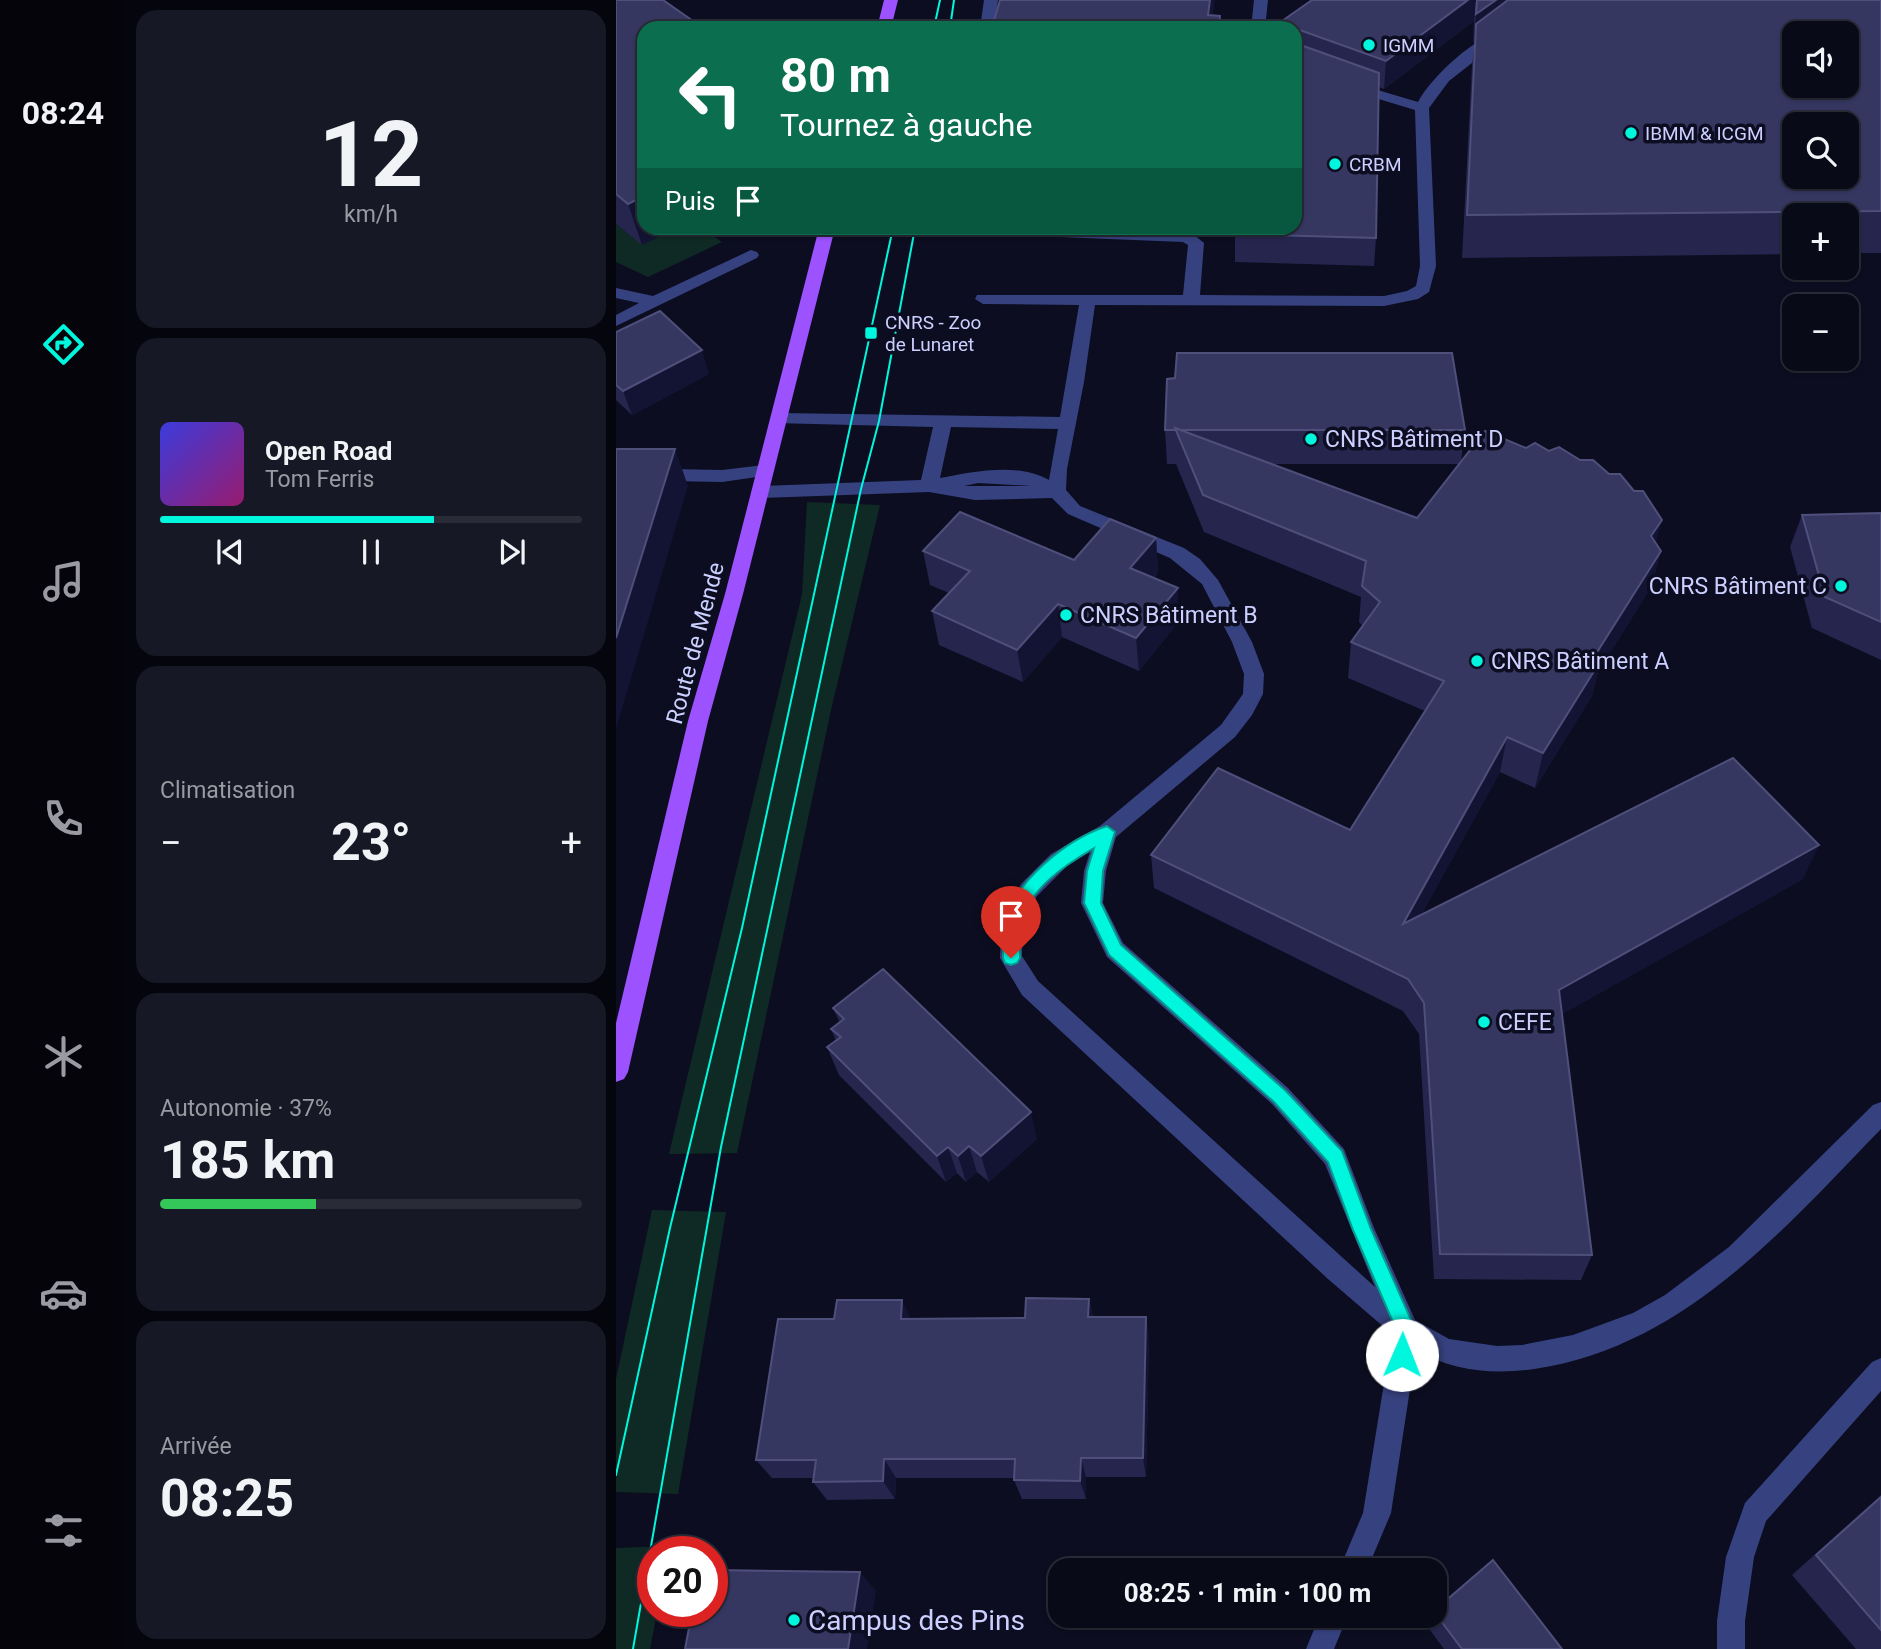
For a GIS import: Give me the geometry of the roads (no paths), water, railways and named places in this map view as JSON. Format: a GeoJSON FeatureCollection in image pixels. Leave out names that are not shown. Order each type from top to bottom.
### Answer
{"type":"FeatureCollection","features":[{"type":"Feature","properties":{"kind":"main road"},"geometry":{"type":"LineString","coordinates":[[886,21],[891,0]]}},
{"type":"Feature","properties":{"kind":"main road","name":"Route de Mende"},"geometry":{"type":"LineString","coordinates":[[616,1072],[619,1046],[698,721],[780,419],[825,235]]}},
{"type":"Feature","properties":{"kind":"lane"},"geometry":{"type":"LineString","coordinates":[[988,21],[991,0]]}},
{"type":"Feature","properties":{"kind":"lane"},"geometry":{"type":"LineString","coordinates":[[1259,21],[1261,0]]}},
{"type":"Feature","properties":{"kind":"lane"},"geometry":{"type":"LineString","coordinates":[[983,299],[1384,301],[1412,295],[1423,288],[1428,266],[1422,108],[1429,92],[1446,76],[1511,25]]}},
{"type":"Feature","properties":{"kind":"lane"},"geometry":{"type":"LineString","coordinates":[[1341,82],[1422,108]]}},
{"type":"Feature","properties":{"kind":"lane"},"geometry":{"type":"LineString","coordinates":[[1136,235],[1187,237],[1196,243],[1191,300]]}},
{"type":"Feature","properties":{"kind":"lane"},"geometry":{"type":"LineString","coordinates":[[616,321],[751,255]]}},
{"type":"Feature","properties":{"kind":"lane"},"geometry":{"type":"LineString","coordinates":[[616,293],[655,302]]}},
{"type":"Feature","properties":{"kind":"lane"},"geometry":{"type":"LineString","coordinates":[[1057,492],[1087,300]]}},
{"type":"Feature","properties":{"kind":"lane"},"geometry":{"type":"LineString","coordinates":[[780,419],[1066,423]]}},
{"type":"Feature","properties":{"kind":"lane"},"geometry":{"type":"LineString","coordinates":[[929,486],[943,422]]}},
{"type":"Feature","properties":{"kind":"lane"},"geometry":{"type":"LineString","coordinates":[[616,474],[722,476],[765,471]]}},
{"type":"Feature","properties":{"kind":"lane"},"geometry":{"type":"LineString","coordinates":[[760,492],[929,486],[975,495],[1057,492],[1074,510],[1177,553],[1209,580],[1242,642],[1254,674],[1253,694],[1245,710],[1228,731],[1107,832],[1059,860],[1029,890],[1012,924],[1011,958],[1030,988],[1234,1174],[1319,1257],[1406,1329],[1447,1352],[1490,1360],[1574,1349],[1643,1321],[1709,1279],[1771,1223],[1881,1113]]}},
{"type":"Feature","properties":{"kind":"lane"},"geometry":{"type":"LineString","coordinates":[[1107,832],[1095,871],[1093,903],[1115,950],[1280,1096],[1335,1157],[1362,1230],[1406,1329],[1377,1513],[1358,1558]]}},
{"type":"Feature","properties":{"kind":"lane"},"geometry":{"type":"LineString","coordinates":[[1731,1649],[1731,1621],[1740,1558],[1755,1513],[1881,1371]]}},
{"type":"Feature","properties":{"kind":"lane"},"geometry":{"type":"LineString","coordinates":[[1320,1649],[1329,1628]]}},
{"type":"Feature","properties":{"kind":"tram line"},"geometry":{"type":"LineString","coordinates":[[936,21],[940,0]]}},
{"type":"Feature","properties":{"kind":"tram line"},"geometry":{"type":"LineString","coordinates":[[951,21],[954,0]]}},
{"type":"Feature","properties":{"kind":"tram line"},"geometry":{"type":"LineString","coordinates":[[616,1475],[670,1228],[742,928],[891,235]]}},
{"type":"Feature","properties":{"kind":"tram line"},"geometry":{"type":"LineString","coordinates":[[633,1649],[721,1147],[861,489],[879,421],[914,235]]}},
{"type":"Feature","properties":{"kind":"place","name":"IGMM"},"geometry":{"type":"Point","coordinates":[1369,45]}},
{"type":"Feature","properties":{"kind":"place","name":"IBMM & ICGM"},"geometry":{"type":"Point","coordinates":[1631,133]}},
{"type":"Feature","properties":{"kind":"place","name":"CRBM"},"geometry":{"type":"Point","coordinates":[1335,164]}},
{"type":"Feature","properties":{"kind":"place","name":"CNRS - Zoo de Lunaret"},"geometry":{"type":"Point","coordinates":[871,333]}},
{"type":"Feature","properties":{"kind":"place","name":"CNRS Bâtiment D"},"geometry":{"type":"Point","coordinates":[1311,439]}},
{"type":"Feature","properties":{"kind":"place","name":"CNRS Bâtiment C"},"geometry":{"type":"Point","coordinates":[1841,586]}},
{"type":"Feature","properties":{"kind":"place","name":"CNRS Bâtiment B"},"geometry":{"type":"Point","coordinates":[1066,615]}},
{"type":"Feature","properties":{"kind":"place","name":"CNRS Bâtiment A"},"geometry":{"type":"Point","coordinates":[1477,661]}},
{"type":"Feature","properties":{"kind":"place","name":"CEFE"},"geometry":{"type":"Point","coordinates":[1484,1022]}},
{"type":"Feature","properties":{"kind":"place","name":"Campus des Pins"},"geometry":{"type":"Point","coordinates":[794,1620]}}]}
